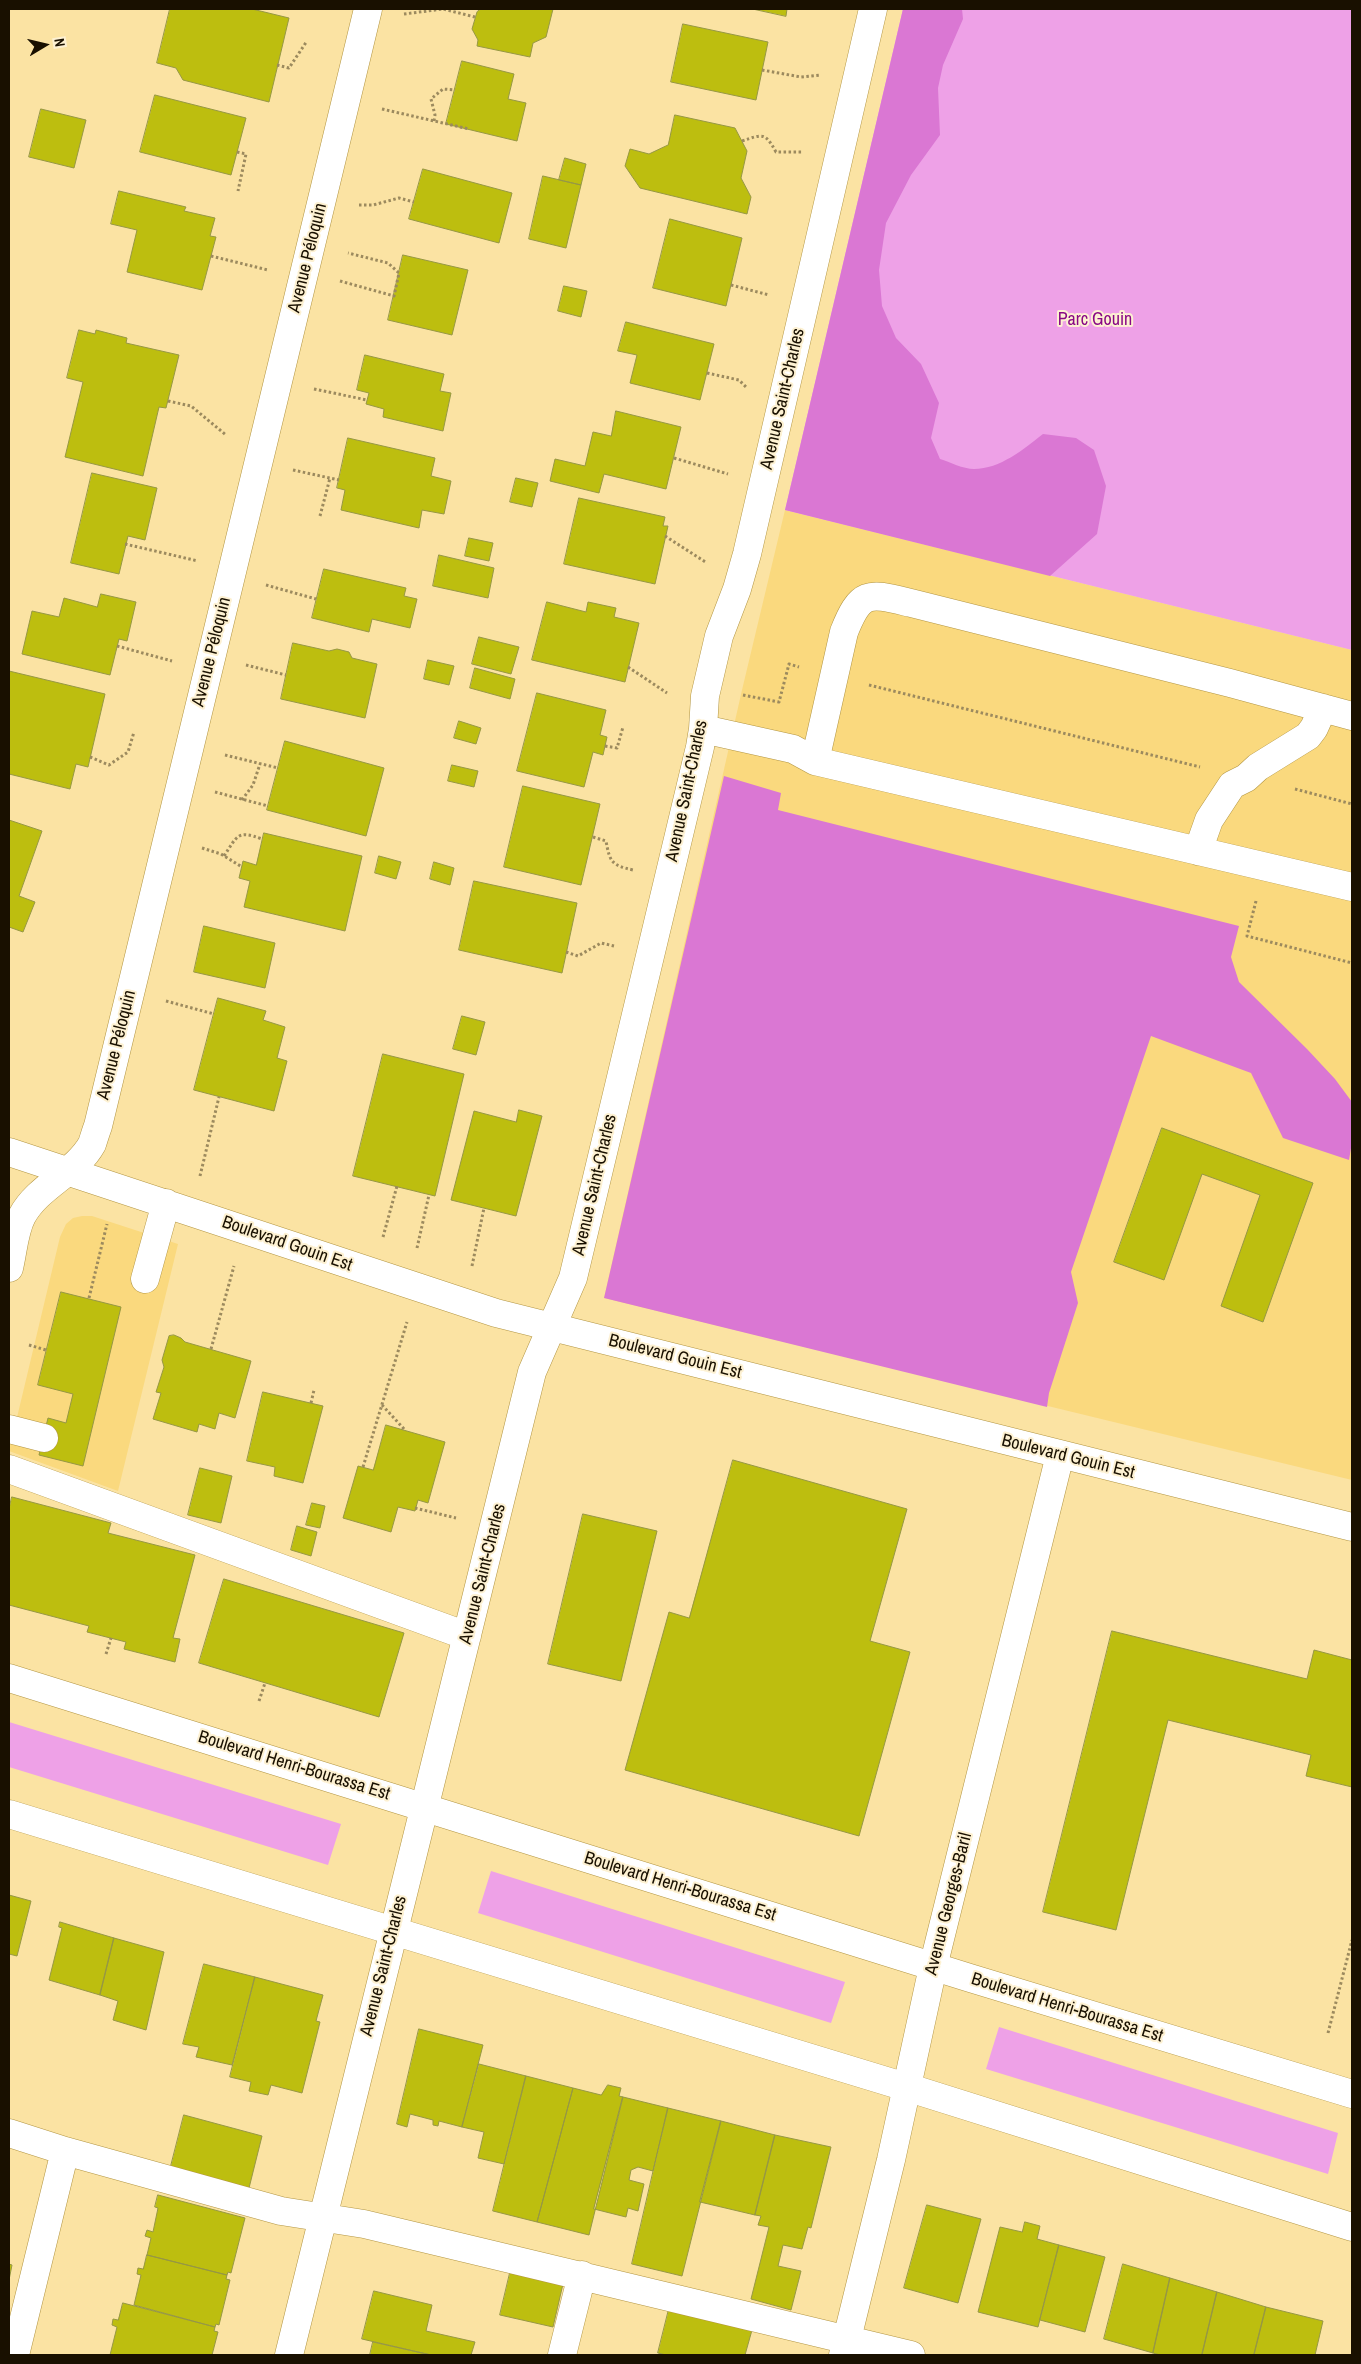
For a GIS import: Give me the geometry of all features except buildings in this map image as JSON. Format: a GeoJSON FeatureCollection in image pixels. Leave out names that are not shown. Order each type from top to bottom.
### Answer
{"type":"FeatureCollection","features":[{"type":"Feature","properties":{"kind":"street","name":"Avenue Péloquin"},"geometry":{"type":"LineString","coordinates":[[9,1268],[21,1217],[29,1205],[92,1144],[98,1126],[368,9]]}},
{"type":"Feature","properties":{"kind":"street","name":"Avenue Saint-Charles"},"geometry":{"type":"LineString","coordinates":[[290,2355],[393,1929],[532,1372],[573,1278],[703,728],[707,688],[719,636],[737,589],[747,554],[873,9]]}},
{"type":"Feature","properties":{"kind":"street"},"geometry":{"type":"LineString","coordinates":[[815,761],[844,632],[852,612],[859,601],[866,597],[889,598],[911,603],[1352,716]]}},
{"type":"Feature","properties":{"kind":"street"},"geometry":{"type":"LineString","coordinates":[[1198,851],[1208,820],[1232,785],[1246,778],[1258,767],[1308,736],[1314,728],[1323,708]]}},
{"type":"Feature","properties":{"kind":"street"},"geometry":{"type":"LineString","coordinates":[[703,728],[793,749],[815,761],[1352,887]]}},
{"type":"Feature","properties":{"kind":"street","name":"Boulevard Gouin Est"},"geometry":{"type":"LineString","coordinates":[[9,1152],[478,1308],[1352,1527]]}},
{"type":"Feature","properties":{"kind":"street"},"geometry":{"type":"LineString","coordinates":[[146,1279],[166,1204]]}},
{"type":"Feature","properties":{"kind":"street"},"geometry":{"type":"LineString","coordinates":[[9,1429],[44,1438]]}},
{"type":"Feature","properties":{"kind":"street","name":"Avenue Georges-Baril"},"geometry":{"type":"LineString","coordinates":[[845,2348],[891,2160],[933,1966],[1060,1455]]}},
{"type":"Feature","properties":{"kind":"street"},"geometry":{"type":"LineString","coordinates":[[9,1470],[467,1636]]}},
{"type":"Feature","properties":{"kind":"street","name":"Boulevard Henri-Bourassa Est"},"geometry":{"type":"LineString","coordinates":[[9,1678],[933,1966],[1352,2094]]}},
{"type":"Feature","properties":{"kind":"street"},"geometry":{"type":"LineString","coordinates":[[9,1814],[393,1929],[1352,2227]]}},
{"type":"Feature","properties":{"kind":"street"},"geometry":{"type":"LineString","coordinates":[[9,2133],[64,2151],[282,2211],[364,2224],[582,2275],[845,2348],[911,2355]]}},
{"type":"Feature","properties":{"kind":"street"},"geometry":{"type":"LineString","coordinates":[[16,2355],[64,2151]]}},
{"type":"Feature","properties":{"kind":"street"},"geometry":{"type":"LineString","coordinates":[[562,2355],[582,2275]]}},
{"type":"Feature","properties":{"kind":"path"},"geometry":{"type":"LineString","coordinates":[[400,14],[443,9],[475,17]]}},
{"type":"Feature","properties":{"kind":"path"},"geometry":{"type":"LineString","coordinates":[[278,65],[289,68],[307,41]]}},
{"type":"Feature","properties":{"kind":"path"},"geometry":{"type":"LineString","coordinates":[[762,70],[801,77],[823,74]]}},
{"type":"Feature","properties":{"kind":"path"},"geometry":{"type":"LineString","coordinates":[[434,121],[435,115],[431,98],[443,90],[455,90]]}},
{"type":"Feature","properties":{"kind":"path"},"geometry":{"type":"LineString","coordinates":[[377,108],[469,130]]}},
{"type":"Feature","properties":{"kind":"path"},"geometry":{"type":"LineString","coordinates":[[742,141],[760,135],[768,138],[776,152],[804,152]]}},
{"type":"Feature","properties":{"kind":"path"},"geometry":{"type":"LineString","coordinates":[[237,152],[246,154],[238,191]]}},
{"type":"Feature","properties":{"kind":"path"},"geometry":{"type":"LineString","coordinates":[[354,204],[373,205],[399,198],[414,202]]}},
{"type":"Feature","properties":{"kind":"path"},"geometry":{"type":"LineString","coordinates":[[335,280],[394,296],[399,273],[388,263],[342,252]]}},
{"type":"Feature","properties":{"kind":"path"},"geometry":{"type":"LineString","coordinates":[[210,256],[271,271]]}},
{"type":"Feature","properties":{"kind":"path"},"geometry":{"type":"LineString","coordinates":[[731,285],[779,297]]}},
{"type":"Feature","properties":{"kind":"path"},"geometry":{"type":"LineString","coordinates":[[707,373],[739,380],[750,391]]}},
{"type":"Feature","properties":{"kind":"path"},"geometry":{"type":"LineString","coordinates":[[309,388],[367,400]]}},
{"type":"Feature","properties":{"kind":"path"},"geometry":{"type":"LineString","coordinates":[[168,401],[190,406],[232,439]]}},
{"type":"Feature","properties":{"kind":"path"},"geometry":{"type":"LineString","coordinates":[[674,458],[736,476]]}},
{"type":"Feature","properties":{"kind":"path"},"geometry":{"type":"LineString","coordinates":[[289,469],[339,480]]}},
{"type":"Feature","properties":{"kind":"path"},"geometry":{"type":"LineString","coordinates":[[320,516],[330,478]]}},
{"type":"Feature","properties":{"kind":"path"},"geometry":{"type":"LineString","coordinates":[[665,536],[715,569]]}},
{"type":"Feature","properties":{"kind":"path"},"geometry":{"type":"LineString","coordinates":[[126,544],[201,562]]}},
{"type":"Feature","properties":{"kind":"path"},"geometry":{"type":"LineString","coordinates":[[261,583],[316,598]]}},
{"type":"Feature","properties":{"kind":"path"},"geometry":{"type":"LineString","coordinates":[[117,646],[158,656],[177,663]]}},
{"type":"Feature","properties":{"kind":"path"},"geometry":{"type":"LineString","coordinates":[[242,664],[286,675]]}},
{"type":"Feature","properties":{"kind":"path"},"geometry":{"type":"LineString","coordinates":[[741,695],[779,702],[789,664],[804,668]]}},
{"type":"Feature","properties":{"kind":"path"},"geometry":{"type":"LineString","coordinates":[[628,666],[671,695]]}},
{"type":"Feature","properties":{"kind":"path"},"geometry":{"type":"LineString","coordinates":[[860,683],[1208,769]]}},
{"type":"Feature","properties":{"kind":"path"},"geometry":{"type":"LineString","coordinates":[[605,746],[617,748],[623,728]]}},
{"type":"Feature","properties":{"kind":"path"},"geometry":{"type":"LineString","coordinates":[[90,758],[109,765],[128,752],[134,732]]}},
{"type":"Feature","properties":{"kind":"path"},"geometry":{"type":"LineString","coordinates":[[220,754],[278,768]]}},
{"type":"Feature","properties":{"kind":"path"},"geometry":{"type":"LineString","coordinates":[[242,800],[254,785],[260,764]]}},
{"type":"Feature","properties":{"kind":"path"},"geometry":{"type":"LineString","coordinates":[[1286,787],[1352,804]]}},
{"type":"Feature","properties":{"kind":"path"},"geometry":{"type":"LineString","coordinates":[[211,791],[268,806]]}},
{"type":"Feature","properties":{"kind":"path"},"geometry":{"type":"LineString","coordinates":[[224,856],[240,835],[247,834],[262,840]]}},
{"type":"Feature","properties":{"kind":"path"},"geometry":{"type":"LineString","coordinates":[[592,837],[606,841],[609,857],[615,866],[634,870]]}},
{"type":"Feature","properties":{"kind":"path"},"geometry":{"type":"LineString","coordinates":[[198,846],[224,856],[242,867]]}},
{"type":"Feature","properties":{"kind":"path"},"geometry":{"type":"LineString","coordinates":[[1264,867],[1247,936],[1352,963]]}},
{"type":"Feature","properties":{"kind":"path"},"geometry":{"type":"LineString","coordinates":[[566,952],[578,956],[601,943],[617,946]]}},
{"type":"Feature","properties":{"kind":"path"},"geometry":{"type":"LineString","coordinates":[[162,1000],[214,1014]]}},
{"type":"Feature","properties":{"kind":"path"},"geometry":{"type":"LineString","coordinates":[[198,1185],[219,1097]]}},
{"type":"Feature","properties":{"kind":"path"},"geometry":{"type":"LineString","coordinates":[[381,1245],[397,1186]]}},
{"type":"Feature","properties":{"kind":"path"},"geometry":{"type":"LineString","coordinates":[[415,1255],[429,1195]]}},
{"type":"Feature","properties":{"kind":"path"},"geometry":{"type":"LineString","coordinates":[[470,1273],[484,1208]]}},
{"type":"Feature","properties":{"kind":"path"},"geometry":{"type":"LineString","coordinates":[[89,1298],[108,1216]]}},
{"type":"Feature","properties":{"kind":"path"},"geometry":{"type":"LineString","coordinates":[[211,1349],[236,1256]]}},
{"type":"Feature","properties":{"kind":"path"},"geometry":{"type":"LineString","coordinates":[[363,1467],[407,1321]]}},
{"type":"Feature","properties":{"kind":"path"},"geometry":{"type":"LineString","coordinates":[[29,1345],[46,1350]]}},
{"type":"Feature","properties":{"kind":"path"},"geometry":{"type":"LineString","coordinates":[[311,1403],[314,1390]]}},
{"type":"Feature","properties":{"kind":"path"},"geometry":{"type":"LineString","coordinates":[[382,1405],[405,1430]]}},
{"type":"Feature","properties":{"kind":"path"},"geometry":{"type":"LineString","coordinates":[[416,1508],[456,1518]]}},
{"type":"Feature","properties":{"kind":"path"},"geometry":{"type":"LineString","coordinates":[[106,1654],[111,1638]]}},
{"type":"Feature","properties":{"kind":"path"},"geometry":{"type":"LineString","coordinates":[[259,1701],[265,1683]]}},
{"type":"Feature","properties":{"kind":"path"},"geometry":{"type":"LineString","coordinates":[[1328,2033],[1352,1940]]}},
{"type":"Feature","properties":{"kind":"shaded area"},"geometry":{"type":"Polygon","coordinates":[[[903,9],[962,9],[963,19],[943,65],[938,88],[940,135],[911,175],[886,223],[879,270],[882,306],[896,338],[921,364],[939,403],[931,438],[940,459],[965,468],[974,469],[993,466],[1011,457],[1043,434],[1076,438],[1094,450],[1106,486],[1097,534],[1050,576],[785,510],[903,9]]]}},
{"type":"Feature","properties":{"kind":"shaded area"},"geometry":{"type":"Polygon","coordinates":[[[785,510],[1352,650],[1352,1480],[604,1298],[742,690],[785,510]]]}},
{"type":"Feature","properties":{"kind":"shaded area"},"geometry":{"type":"Polygon","coordinates":[[[724,776],[781,793],[778,810],[1239,926],[1231,957],[1239,982],[1307,1049],[1335,1079],[1352,1102],[1352,1142],[1349,1160],[1283,1138],[1251,1073],[1151,1036],[1071,1272],[1078,1303],[1049,1393],[1047,1407],[604,1298],[724,776]]]}},
{"type":"Feature","properties":{"kind":"shaded area"},"geometry":{"type":"Polygon","coordinates":[[[92,1216],[178,1244],[118,1491],[9,1451],[60,1237],[66,1224],[73,1218],[92,1216]]]}},
{"type":"Feature","properties":{"kind":"green space","name":"Parc Gouin"},"geometry":{"type":"Polygon","coordinates":[[[903,9],[1352,9],[1352,650],[785,510],[903,9]]]}},
{"type":"Feature","properties":{"kind":"green space"},"geometry":{"type":"Polygon","coordinates":[[[9,1722],[341,1824],[328,1865],[9,1767],[9,1722]]]}},
{"type":"Feature","properties":{"kind":"green space"},"geometry":{"type":"Polygon","coordinates":[[[491,1871],[845,1982],[831,2023],[478,1913],[491,1871]]]}},
{"type":"Feature","properties":{"kind":"green space"},"geometry":{"type":"Polygon","coordinates":[[[999,2027],[1338,2133],[1328,2174],[986,2069],[999,2027]]]}}]}
